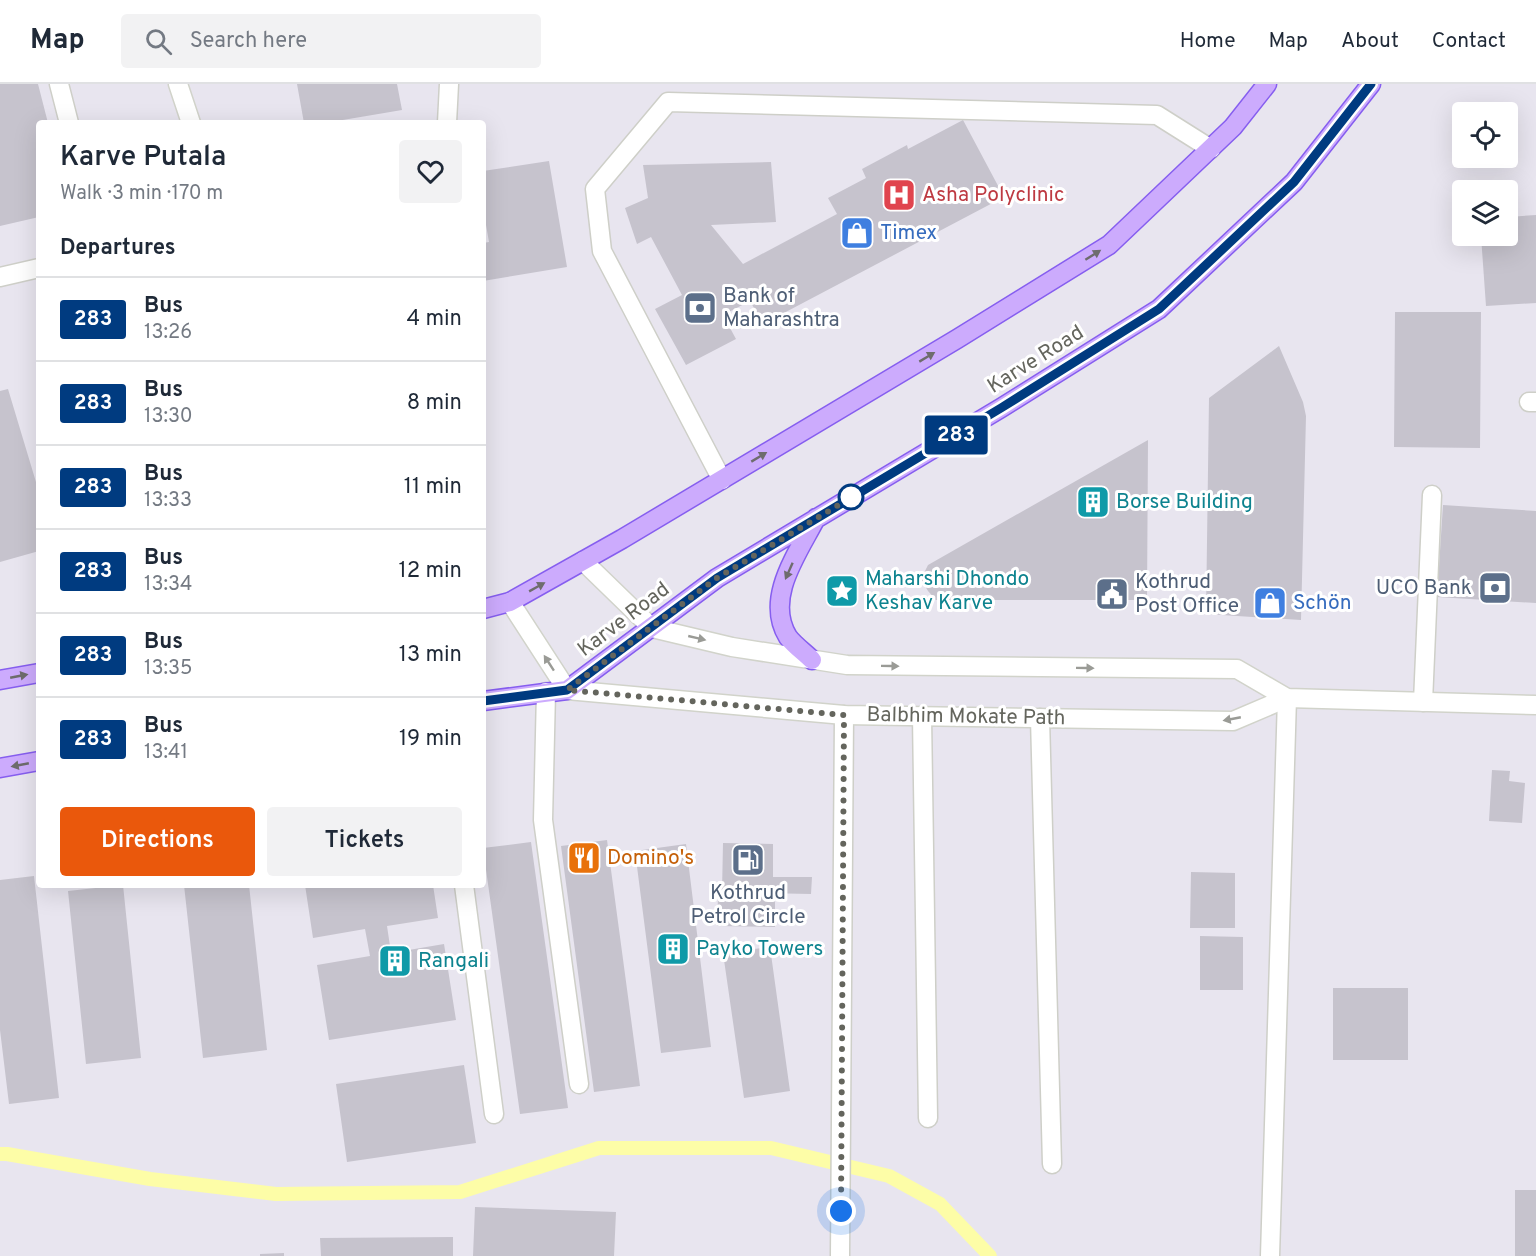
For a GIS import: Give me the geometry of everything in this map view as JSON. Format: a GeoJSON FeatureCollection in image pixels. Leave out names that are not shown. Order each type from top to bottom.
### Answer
{"type":"FeatureCollection","features":[{"type":"Feature","properties":{"kind":"main road"},"geometry":{"type":"LineString","coordinates":[[486,608],[510,602],[722,480],[1109,245],[1233,127],[1267,84]]}},
{"type":"Feature","properties":{"kind":"main road","name":"Karve Road"},"geometry":{"type":"LineString","coordinates":[[567,690],[717,578],[1001,408],[1159,309],[1294,182],[1371,84]]}},
{"type":"Feature","properties":{"kind":"main road"},"geometry":{"type":"LineString","coordinates":[[812,660],[789,638],[781,621],[779,603],[787,575],[816,519]]}},
{"type":"Feature","properties":{"kind":"main road"},"geometry":{"type":"LineString","coordinates":[[0,680],[36,674]]}},
{"type":"Feature","properties":{"kind":"main road"},"geometry":{"type":"LineString","coordinates":[[486,701],[567,690]]}},
{"type":"Feature","properties":{"kind":"main road"},"geometry":{"type":"LineString","coordinates":[[0,768],[36,762]]}},
{"type":"Feature","properties":{"kind":"street"},"geometry":{"type":"LineString","coordinates":[[59,84],[68,120]]}},
{"type":"Feature","properties":{"kind":"street"},"geometry":{"type":"LineString","coordinates":[[178,84],[190,120]]}},
{"type":"Feature","properties":{"kind":"street"},"geometry":{"type":"LineString","coordinates":[[447,120],[449,84]]}},
{"type":"Feature","properties":{"kind":"street"},"geometry":{"type":"LineString","coordinates":[[722,480],[602,251],[595,189],[668,102],[1157,115],[1210,149]]}},
{"type":"Feature","properties":{"kind":"street"},"geometry":{"type":"LineString","coordinates":[[0,277],[36,269]]}},
{"type":"Feature","properties":{"kind":"street"},"geometry":{"type":"LineString","coordinates":[[1423,702],[1432,495]]}},
{"type":"Feature","properties":{"kind":"street"},"geometry":{"type":"LineString","coordinates":[[583,561],[651,628]]}},
{"type":"Feature","properties":{"kind":"street"},"geometry":{"type":"LineString","coordinates":[[510,602],[567,690]]}},
{"type":"Feature","properties":{"kind":"street","name":"Balbhim Mokate Path"},"geometry":{"type":"LineString","coordinates":[[651,628],[732,646],[847,665],[1237,669],[1287,698]]}},
{"type":"Feature","properties":{"kind":"street","name":"Balbhim Mokate Path"},"geometry":{"type":"LineString","coordinates":[[567,690],[844,715],[1233,721],[1287,698],[1536,705]]}},
{"type":"Feature","properties":{"kind":"street"},"geometry":{"type":"LineString","coordinates":[[546,692],[543,820],[579,1084]]}},
{"type":"Feature","properties":{"kind":"street"},"geometry":{"type":"LineString","coordinates":[[1270,1256],[1287,698]]}},
{"type":"Feature","properties":{"kind":"street"},"geometry":{"type":"LineString","coordinates":[[840,1256],[844,715]]}},
{"type":"Feature","properties":{"kind":"street"},"geometry":{"type":"LineString","coordinates":[[922,716],[928,1118]]}},
{"type":"Feature","properties":{"kind":"street"},"geometry":{"type":"LineString","coordinates":[[1040,718],[1052,1164]]}},
{"type":"Feature","properties":{"kind":"street"},"geometry":{"type":"LineString","coordinates":[[464,888],[494,1113]]}},
{"type":"Feature","properties":{"kind":"building"},"geometry":{"type":"Polygon","coordinates":[[[0,84],[38,84],[47,120],[36,120],[36,218],[0,226],[0,84]]]}},
{"type":"Feature","properties":{"kind":"building"},"geometry":{"type":"Polygon","coordinates":[[[297,84],[397,84],[402,110],[343,120],[303,120],[297,84]]]}},
{"type":"Feature","properties":{"kind":"building"},"geometry":{"type":"Polygon","coordinates":[[[963,120],[1004,197],[763,324],[750,301],[723,315],[736,339],[686,365],[655,309],[682,295],[651,237],[637,244],[625,208],[648,198],[643,165],[771,162],[776,222],[711,225],[743,264],[837,214],[828,198],[866,178],[862,169],[907,145],[908,149],[963,120]]]}},
{"type":"Feature","properties":{"kind":"building"},"geometry":{"type":"Polygon","coordinates":[[[549,161],[567,267],[486,280],[486,242],[489,242],[486,225],[486,171],[549,161]]]}},
{"type":"Feature","properties":{"kind":"building"},"geometry":{"type":"Polygon","coordinates":[[[1536,215],[1536,303],[1486,306],[1482,246],[1518,246],[1518,216],[1536,215]]]}},
{"type":"Feature","properties":{"kind":"building"},"geometry":{"type":"Polygon","coordinates":[[[1395,312],[1481,312],[1480,448],[1394,447],[1395,312]]]}},
{"type":"Feature","properties":{"kind":"building"},"geometry":{"type":"Polygon","coordinates":[[[1279,346],[1303,402],[1306,416],[1301,620],[1206,614],[1209,398],[1279,346]]]}},
{"type":"Feature","properties":{"kind":"building"},"geometry":{"type":"Polygon","coordinates":[[[8,389],[36,482],[36,552],[0,562],[0,391],[8,389]]]}},
{"type":"Feature","properties":{"kind":"building","name":"Borse Building"},"geometry":{"type":"Polygon","coordinates":[[[1148,440],[1147,600],[936,600],[928,591],[921,579],[928,565],[1148,440]]]}},
{"type":"Feature","properties":{"kind":"building"},"geometry":{"type":"Polygon","coordinates":[[[1443,505],[1536,511],[1536,603],[1437,597],[1443,505]]]}},
{"type":"Feature","properties":{"kind":"building"},"geometry":{"type":"Polygon","coordinates":[[[1492,770],[1510,771],[1509,781],[1525,783],[1522,823],[1489,821],[1492,770]]]}},
{"type":"Feature","properties":{"kind":"building"},"geometry":{"type":"Polygon","coordinates":[[[607,840],[640,1086],[594,1092],[561,846],[607,840]]]}},
{"type":"Feature","properties":{"kind":"building"},"geometry":{"type":"Polygon","coordinates":[[[531,842],[568,1108],[520,1114],[486,870],[486,848],[531,842]]]}},
{"type":"Feature","properties":{"kind":"building","name":"Kothrud Petrol Circle"},"geometry":{"type":"Polygon","coordinates":[[[723,843],[773,844],[773,877],[812,877],[811,894],[722,892],[723,843]]]}},
{"type":"Feature","properties":{"kind":"building","name":"Payko Towers"},"geometry":{"type":"Polygon","coordinates":[[[686,844],[711,1047],[661,1053],[635,851],[686,844]]]}},
{"type":"Feature","properties":{"kind":"building"},"geometry":{"type":"Polygon","coordinates":[[[1191,872],[1235,873],[1235,928],[1190,928],[1191,872]]]}},
{"type":"Feature","properties":{"kind":"building"},"geometry":{"type":"Polygon","coordinates":[[[34,876],[59,1098],[9,1104],[0,1030],[0,880],[34,876]]]}},
{"type":"Feature","properties":{"kind":"building"},"geometry":{"type":"Polygon","coordinates":[[[123,888],[141,1058],[86,1064],[68,891],[123,888]]]}},
{"type":"Feature","properties":{"kind":"building"},"geometry":{"type":"Polygon","coordinates":[[[184,888],[249,888],[267,1050],[203,1058],[184,888]]]}},
{"type":"Feature","properties":{"kind":"building","name":"Rangali"},"geometry":{"type":"Polygon","coordinates":[[[305,888],[433,888],[438,918],[387,926],[391,953],[444,944],[456,1020],[329,1040],[317,965],[370,956],[365,929],[313,938],[305,888]]]}},
{"type":"Feature","properties":{"kind":"building"},"geometry":{"type":"Polygon","coordinates":[[[718,896],[775,897],[775,927],[717,926],[718,896]]]}},
{"type":"Feature","properties":{"kind":"building"},"geometry":{"type":"Polygon","coordinates":[[[1200,936],[1243,937],[1243,990],[1200,990],[1200,936]]]}},
{"type":"Feature","properties":{"kind":"building"},"geometry":{"type":"Polygon","coordinates":[[[770,947],[790,1091],[744,1098],[723,953],[770,947]]]}},
{"type":"Feature","properties":{"kind":"building"},"geometry":{"type":"Polygon","coordinates":[[[1333,988],[1408,988],[1408,1060],[1333,1060],[1333,988]]]}},
{"type":"Feature","properties":{"kind":"building"},"geometry":{"type":"Polygon","coordinates":[[[464,1065],[476,1143],[347,1162],[336,1084],[464,1065]]]}},
{"type":"Feature","properties":{"kind":"building"},"geometry":{"type":"Polygon","coordinates":[[[1515,1190],[1536,1190],[1536,1256],[1515,1256],[1515,1190]]]}},
{"type":"Feature","properties":{"kind":"building"},"geometry":{"type":"Polygon","coordinates":[[[475,1207],[616,1212],[614,1256],[473,1256],[475,1207]]]}},
{"type":"Feature","properties":{"kind":"building"},"geometry":{"type":"Polygon","coordinates":[[[453,1237],[453,1256],[321,1256],[320,1238],[453,1237]]]}},
{"type":"Feature","properties":{"kind":"building"},"geometry":{"type":"Polygon","coordinates":[[[284,1253],[284,1256],[260,1256],[260,1254],[284,1253]]]}},
{"type":"Feature","properties":{"kind":"waterway"},"geometry":{"type":"LineString","coordinates":[[0,1154],[150,1179],[276,1194],[460,1192],[599,1148],[771,1148],[889,1176],[940,1204],[990,1256]]}},
{"type":"Feature","properties":{"kind":"bus line","name":"283"},"geometry":{"type":"LineString","coordinates":[[486,701],[567,690],[717,578],[1001,408],[1159,309],[1294,182],[1371,84]]}},
{"type":"Feature","properties":{"kind":"place","name":"Asha Polyclinic"},"geometry":{"type":"Point","coordinates":[899,195]}},
{"type":"Feature","properties":{"kind":"place","name":"Timex"},"geometry":{"type":"Point","coordinates":[857,233]}},
{"type":"Feature","properties":{"kind":"place","name":"Bank of Maharashtra"},"geometry":{"type":"Point","coordinates":[700,308]}},
{"type":"Feature","properties":{"kind":"place","name":"Borse Building"},"geometry":{"type":"Point","coordinates":[1093,502]}},
{"type":"Feature","properties":{"kind":"place","name":"UCO Bank"},"geometry":{"type":"Point","coordinates":[1495,588]}},
{"type":"Feature","properties":{"kind":"place","name":"Maharshi Dhondo Keshav Karve"},"geometry":{"type":"Point","coordinates":[842,591]}},
{"type":"Feature","properties":{"kind":"place","name":"Kothrud Post Office"},"geometry":{"type":"Point","coordinates":[1112,594]}},
{"type":"Feature","properties":{"kind":"place","name":"Schön"},"geometry":{"type":"Point","coordinates":[1270,603]}},
{"type":"Feature","properties":{"kind":"place","name":"Domino's"},"geometry":{"type":"Point","coordinates":[584,858]}},
{"type":"Feature","properties":{"kind":"place","name":"Kothrud Petrol Circle"},"geometry":{"type":"Point","coordinates":[748,860]}},
{"type":"Feature","properties":{"kind":"place","name":"Payko Towers"},"geometry":{"type":"Point","coordinates":[673,949]}},
{"type":"Feature","properties":{"kind":"place","name":"Rangali"},"geometry":{"type":"Point","coordinates":[395,961]}},
{"type":"Feature","properties":{"kind":"route"},"geometry":{"type":"LineString","coordinates":[[841,1211],[844,715],[567,690],[717,578],[857,494],[851,497]]}}]}
